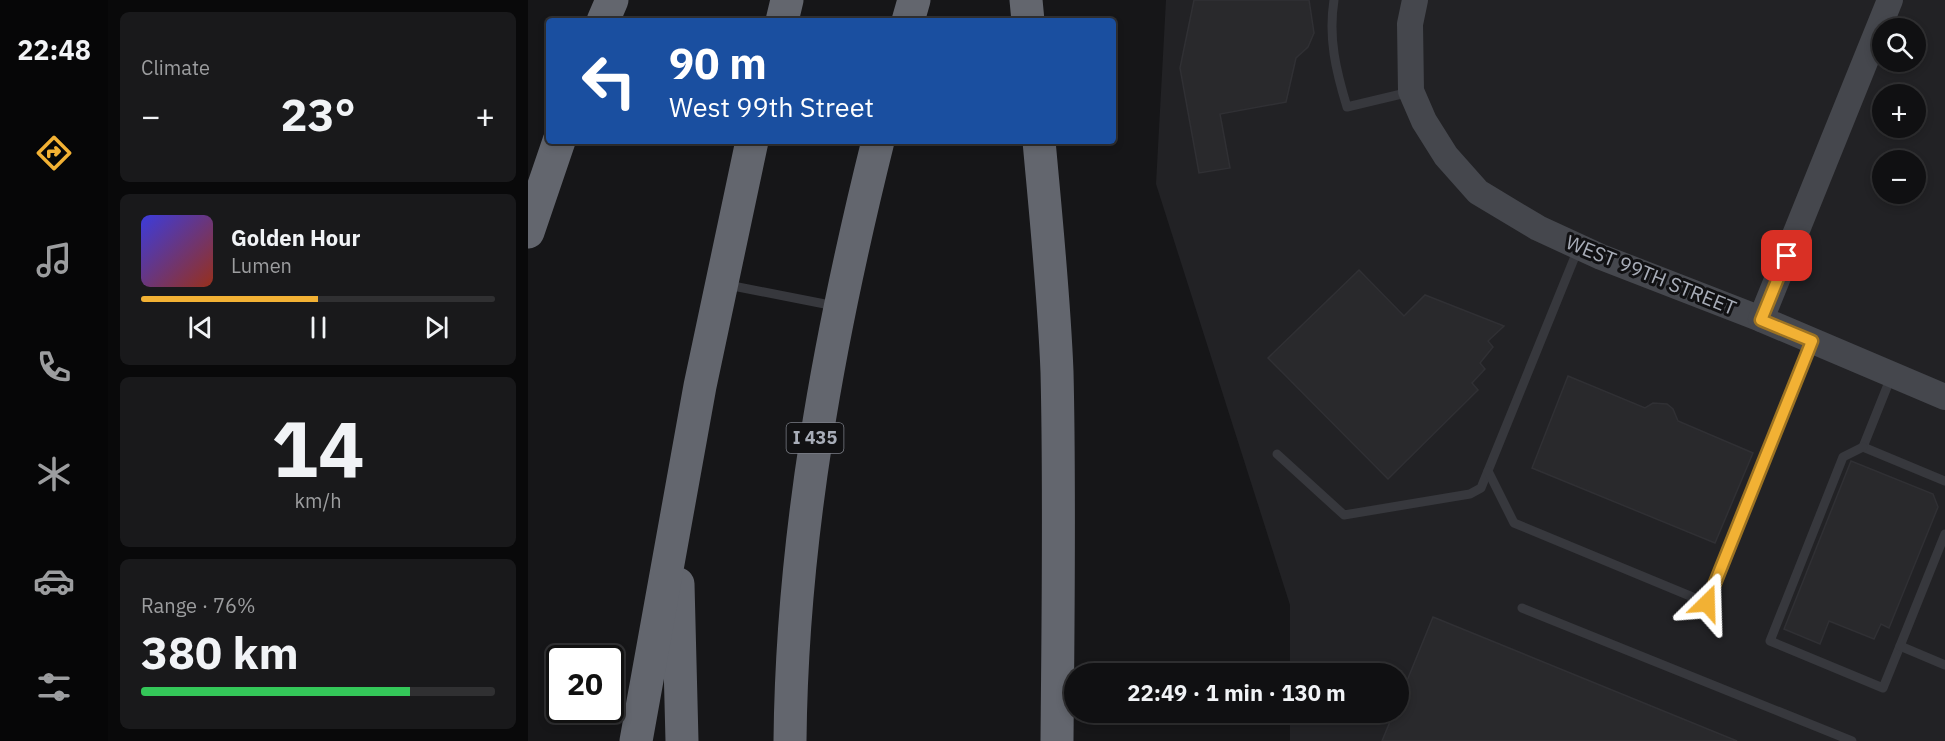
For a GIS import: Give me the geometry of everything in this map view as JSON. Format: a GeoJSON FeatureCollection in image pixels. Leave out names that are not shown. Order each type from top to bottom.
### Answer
{"type":"FeatureCollection","features":[{"type":"Feature","properties":{"kind":"highway"},"geometry":{"type":"LineString","coordinates":[[604,18],[612,0]]}},
{"type":"Feature","properties":{"kind":"highway"},"geometry":{"type":"LineString","coordinates":[[783,18],[787,0]]}},
{"type":"Feature","properties":{"kind":"highway"},"geometry":{"type":"LineString","coordinates":[[909,18],[914,0]]}},
{"type":"Feature","properties":{"kind":"highway"},"geometry":{"type":"LineString","coordinates":[[1026,0],[1028,18]]}},
{"type":"Feature","properties":{"kind":"highway"},"geometry":{"type":"LineString","coordinates":[[528,232],[558,144]]}},
{"type":"Feature","properties":{"kind":"highway"},"geometry":{"type":"LineString","coordinates":[[636,741],[676,511],[751,144]]}},
{"type":"Feature","properties":{"kind":"highway","name":"I 435"},"geometry":{"type":"LineString","coordinates":[[790,741],[797,591],[808,486],[826,371],[877,144]]}},
{"type":"Feature","properties":{"kind":"highway"},"geometry":{"type":"LineString","coordinates":[[1039,144],[1052,289],[1056,372],[1059,499],[1057,741]]}},
{"type":"Feature","properties":{"kind":"highway"},"geometry":{"type":"LineString","coordinates":[[676,511],[682,741]]}},
{"type":"Feature","properties":{"kind":"street"},"geometry":{"type":"LineString","coordinates":[[1411,91],[1410,24],[1415,0]]}},
{"type":"Feature","properties":{"kind":"street"},"geometry":{"type":"LineString","coordinates":[[1761,320],[1890,0]]}},
{"type":"Feature","properties":{"kind":"street","name":"WEST 99TH STREET"},"geometry":{"type":"LineString","coordinates":[[1411,91],[1424,121],[1446,156],[1478,192],[1538,228],[1945,398]]}},
{"type":"Feature","properties":{"kind":"lane"},"geometry":{"type":"LineString","coordinates":[[1334,0],[1331,19],[1332,47],[1347,108],[1411,91]]}},
{"type":"Feature","properties":{"kind":"lane"},"geometry":{"type":"LineString","coordinates":[[1277,454],[1344,515],[1470,494],[1481,488],[1578,246]]}},
{"type":"Feature","properties":{"kind":"lane"},"geometry":{"type":"LineString","coordinates":[[723,284],[840,307]]}},
{"type":"Feature","properties":{"kind":"lane"},"geometry":{"type":"LineString","coordinates":[[1488,471],[1514,524],[1707,603],[1812,341]]}},
{"type":"Feature","properties":{"kind":"lane"},"geometry":{"type":"LineString","coordinates":[[1892,375],[1863,447],[1843,457],[1770,641],[1884,688],[1945,534]]}},
{"type":"Feature","properties":{"kind":"lane"},"geometry":{"type":"LineString","coordinates":[[1863,447],[1945,481]]}},
{"type":"Feature","properties":{"kind":"lane"},"geometry":{"type":"LineString","coordinates":[[1522,608],[1852,741]]}},
{"type":"Feature","properties":{"kind":"lane"},"geometry":{"type":"LineString","coordinates":[[1900,646],[1945,664]]}},
{"type":"Feature","properties":{"kind":"shaded area"},"geometry":{"type":"Polygon","coordinates":[[[1166,0],[1945,0],[1945,741],[1290,741],[1290,723],[1409,723],[1409,663],[1290,663],[1290,605],[1156,184],[1166,0]]]}},
{"type":"Feature","properties":{"kind":"building"},"geometry":{"type":"Polygon","coordinates":[[[1194,0],[1309,0],[1314,33],[1308,47],[1296,58],[1286,102],[1220,114],[1230,168],[1199,173],[1180,68],[1194,0]]]}},
{"type":"Feature","properties":{"kind":"building"},"geometry":{"type":"Polygon","coordinates":[[[1359,270],[1404,316],[1425,295],[1504,326],[1488,341],[1493,347],[1480,363],[1485,369],[1472,383],[1478,390],[1388,479],[1268,358],[1359,270]]]}},
{"type":"Feature","properties":{"kind":"building"},"geometry":{"type":"Polygon","coordinates":[[[1568,376],[1645,408],[1653,403],[1667,404],[1673,409],[1678,421],[1753,453],[1715,543],[1532,468],[1568,376]]]}},
{"type":"Feature","properties":{"kind":"building"},"geometry":{"type":"Polygon","coordinates":[[[1851,461],[1933,494],[1938,507],[1889,628],[1881,624],[1874,639],[1829,621],[1820,644],[1784,629],[1851,461]]]}},
{"type":"Feature","properties":{"kind":"building"},"geometry":{"type":"Polygon","coordinates":[[[1433,617],[1737,741],[1382,741],[1389,723],[1409,723],[1409,676],[1433,617]]]}},
{"type":"Feature","properties":{"kind":"route"},"geometry":{"type":"LineString","coordinates":[[1707,603],[1812,341],[1761,320],[1787,256]]}}]}
